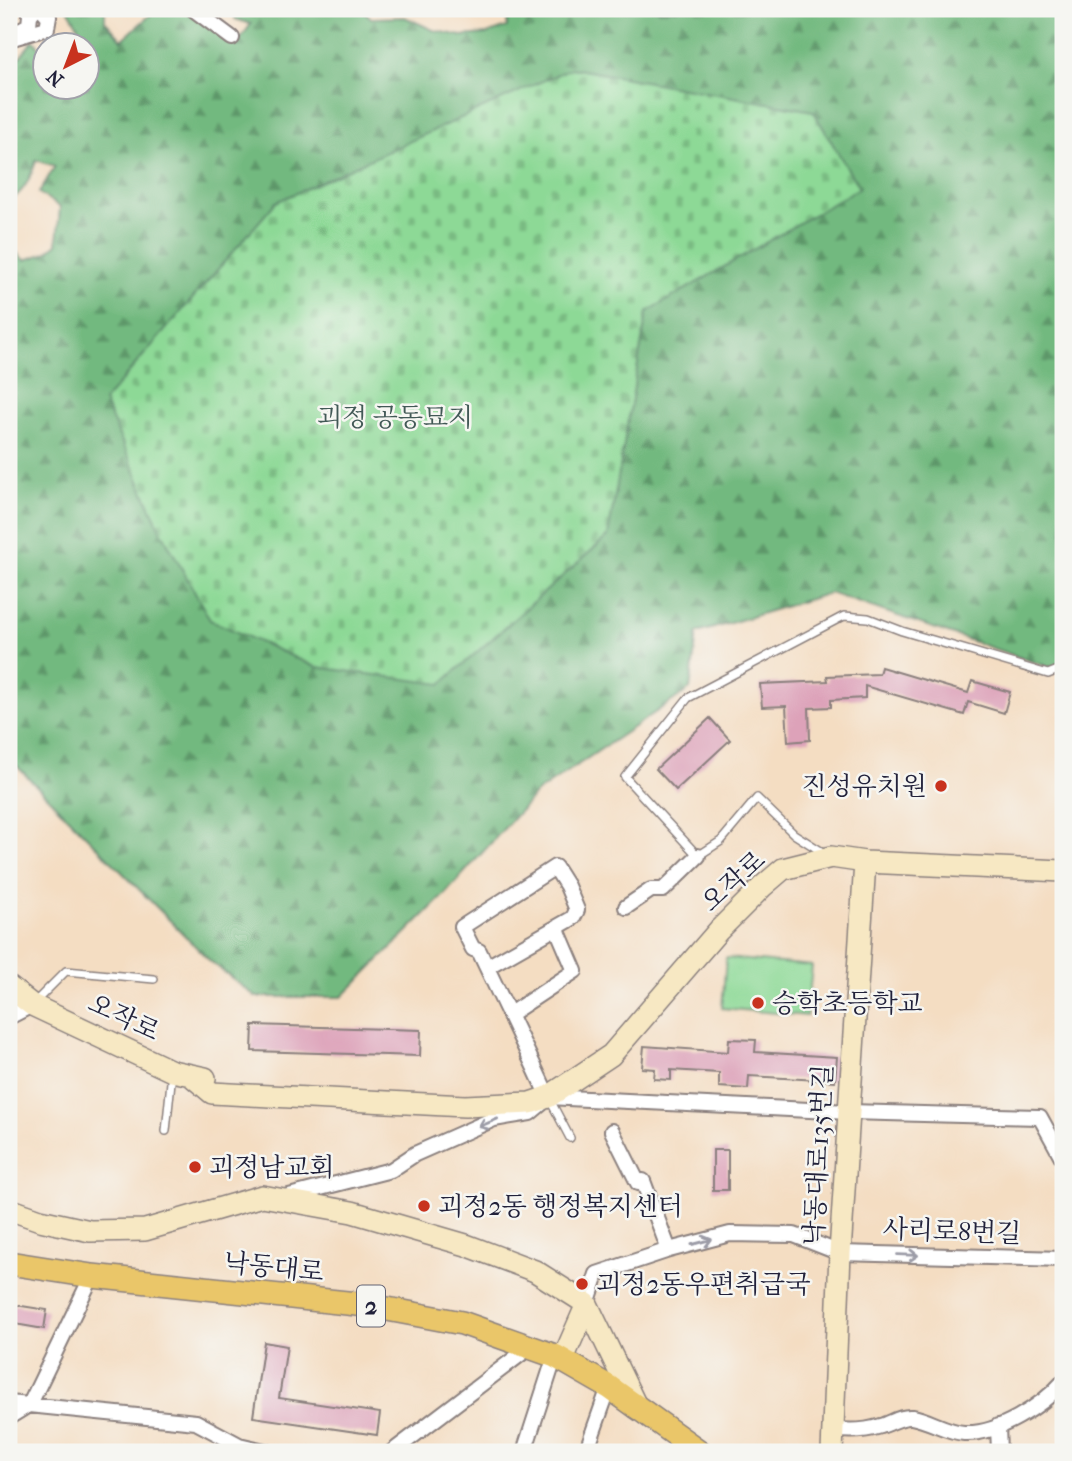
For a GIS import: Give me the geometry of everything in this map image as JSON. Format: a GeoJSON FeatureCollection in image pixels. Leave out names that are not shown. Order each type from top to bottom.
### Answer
{"type":"FeatureCollection","features":[{"type":"Feature","properties":{"kind":"main road","name":"낙동대로"},"geometry":{"type":"LineString","coordinates":[[9,1263],[92,1276],[366,1305],[462,1323],[558,1359],[608,1387],[700,1452]]}},
{"type":"Feature","properties":{"kind":"street"},"geometry":{"type":"LineString","coordinates":[[193,9],[232,38]]}},
{"type":"Feature","properties":{"kind":"street"},"geometry":{"type":"LineString","coordinates":[[9,37],[44,29],[50,22],[46,10]]}},
{"type":"Feature","properties":{"kind":"street"},"geometry":{"type":"LineString","coordinates":[[626,907],[651,890],[663,890],[698,856]]}},
{"type":"Feature","properties":{"kind":"street","name":"오작로"},"geometry":{"type":"LineString","coordinates":[[9,988],[32,1005],[183,1074],[465,1093],[524,1089],[548,1097],[611,1055],[719,930],[783,869],[831,857],[865,862],[1063,871]]}},
{"type":"Feature","properties":{"kind":"street","name":"낙동대로135번길"},"geometry":{"type":"LineString","coordinates":[[832,1452],[840,1253],[865,862]]}},
{"type":"Feature","properties":{"kind":"street"},"geometry":{"type":"LineString","coordinates":[[487,967],[573,918],[577,910],[555,867],[462,927],[473,949],[479,951],[548,1097]]}},
{"type":"Feature","properties":{"kind":"street"},"geometry":{"type":"LineString","coordinates":[[510,1014],[575,971],[557,929]]}},
{"type":"Feature","properties":{"kind":"street","name":"오작로"},"geometry":{"type":"LineString","coordinates":[[9,1002],[32,1005]]}},
{"type":"Feature","properties":{"kind":"street"},"geometry":{"type":"LineString","coordinates":[[9,1017],[32,1005]]}},
{"type":"Feature","properties":{"kind":"street"},"geometry":{"type":"LineString","coordinates":[[281,1198],[391,1170],[415,1154],[494,1119],[530,1113],[548,1097],[849,1112],[1040,1117],[1063,1159]]}},
{"type":"Feature","properties":{"kind":"street"},"geometry":{"type":"LineString","coordinates":[[612,1130],[638,1183],[643,1181],[669,1250]]}},
{"type":"Feature","properties":{"kind":"street"},"geometry":{"type":"LineString","coordinates":[[9,1209],[40,1220],[90,1231],[145,1230],[262,1196],[352,1212],[466,1245],[535,1271],[587,1304],[637,1408]]}},
{"type":"Feature","properties":{"kind":"street","name":"사리로8번길"},"geometry":{"type":"LineString","coordinates":[[587,1304],[597,1274],[669,1250],[730,1234],[794,1235],[840,1253],[1063,1259]]}},
{"type":"Feature","properties":{"kind":"street"},"geometry":{"type":"LineString","coordinates":[[9,1418],[30,1404],[92,1276]]}},
{"type":"Feature","properties":{"kind":"street"},"geometry":{"type":"LineString","coordinates":[[524,1452],[558,1359],[587,1304]]}},
{"type":"Feature","properties":{"kind":"street"},"geometry":{"type":"LineString","coordinates":[[392,1452],[530,1347]]}},
{"type":"Feature","properties":{"kind":"street"},"geometry":{"type":"LineString","coordinates":[[833,1429],[863,1431],[897,1419],[912,1417],[948,1430],[967,1433],[998,1426],[1037,1406],[1063,1382]]}},
{"type":"Feature","properties":{"kind":"street"},"geometry":{"type":"LineString","coordinates":[[586,1452],[608,1387]]}},
{"type":"Feature","properties":{"kind":"street"},"geometry":{"type":"LineString","coordinates":[[9,1403],[196,1422],[239,1445],[269,1452]]}},
{"type":"Feature","properties":{"kind":"street"},"geometry":{"type":"LineString","coordinates":[[998,1426],[999,1452]]}},
{"type":"Feature","properties":{"kind":"lane"},"geometry":{"type":"LineString","coordinates":[[831,857],[794,834],[757,798],[721,841],[698,856],[625,777],[688,698],[844,616],[868,618],[902,631],[1048,674],[1063,668]]}},
{"type":"Feature","properties":{"kind":"lane"},"geometry":{"type":"LineString","coordinates":[[32,1005],[66,971],[154,979]]}},
{"type":"Feature","properties":{"kind":"lane"},"geometry":{"type":"LineString","coordinates":[[166,1131],[183,1074]]}},
{"type":"Feature","properties":{"kind":"lane"},"geometry":{"type":"LineString","coordinates":[[548,1097],[569,1138]]}},
{"type":"Feature","properties":{"kind":"green space"},"geometry":{"type":"Polygon","coordinates":[[[68,9],[105,9],[105,21],[122,40],[157,9],[188,9],[226,38],[241,38],[251,24],[235,19],[236,9],[362,9],[371,18],[405,17],[433,30],[461,36],[487,34],[507,27],[508,9],[1063,9],[1063,672],[830,593],[697,633],[690,689],[536,793],[445,894],[342,997],[256,997],[209,960],[9,758],[9,246],[25,260],[46,253],[57,244],[60,207],[39,193],[55,166],[36,160],[27,183],[9,204],[9,60],[17,61],[32,41],[32,102],[102,102],[102,32],[79,32],[68,9]]]}},
{"type":"Feature","properties":{"kind":"green space","name":"괴정 공동묘지"},"geometry":{"type":"Polygon","coordinates":[[[571,68],[813,111],[859,188],[647,312],[608,536],[441,684],[316,667],[210,620],[160,529],[104,401],[276,202],[571,68]]]}},
{"type":"Feature","properties":{"kind":"green space"},"geometry":{"type":"Polygon","coordinates":[[[726,958],[812,966],[807,1016],[722,1008],[726,958]]]}},
{"type":"Feature","properties":{"kind":"building"},"geometry":{"type":"Polygon","coordinates":[[[881,667],[968,693],[972,681],[1010,692],[1004,713],[968,702],[964,715],[865,686],[865,698],[831,700],[831,707],[809,708],[810,740],[788,742],[786,706],[762,707],[760,684],[828,681],[827,676],[879,674],[881,667]]]}},
{"type":"Feature","properties":{"kind":"building"},"geometry":{"type":"Polygon","coordinates":[[[710,718],[730,740],[676,790],[656,769],[710,718]]]}},
{"type":"Feature","properties":{"kind":"building"},"geometry":{"type":"Polygon","coordinates":[[[253,1025],[421,1030],[420,1056],[252,1051],[253,1025]]]}},
{"type":"Feature","properties":{"kind":"building"},"geometry":{"type":"Polygon","coordinates":[[[729,1039],[756,1040],[755,1052],[837,1057],[835,1081],[749,1076],[748,1089],[719,1087],[719,1073],[671,1070],[671,1080],[654,1079],[655,1069],[642,1068],[644,1046],[728,1052],[729,1039]]]}},
{"type":"Feature","properties":{"kind":"building"},"geometry":{"type":"Polygon","coordinates":[[[713,1150],[728,1150],[728,1190],[713,1190],[713,1150]]]}},
{"type":"Feature","properties":{"kind":"building"},"geometry":{"type":"Polygon","coordinates":[[[9,1304],[47,1310],[44,1329],[9,1323],[9,1304]]]}},
{"type":"Feature","properties":{"kind":"building"},"geometry":{"type":"Polygon","coordinates":[[[264,1342],[287,1346],[279,1398],[380,1413],[377,1435],[253,1417],[264,1342]]]}},
{"type":"Feature","properties":{"kind":"place","name":"진성유치원"},"geometry":{"type":"Point","coordinates":[941,786]}},
{"type":"Feature","properties":{"kind":"place","name":"승학초등학교"},"geometry":{"type":"Point","coordinates":[758,1003]}},
{"type":"Feature","properties":{"kind":"place","name":"괴정남교회"},"geometry":{"type":"Point","coordinates":[195,1167]}},
{"type":"Feature","properties":{"kind":"place","name":"괴정2동 행정복지센터"},"geometry":{"type":"Point","coordinates":[424,1206]}},
{"type":"Feature","properties":{"kind":"place","name":"괴정2동우편취급국"},"geometry":{"type":"Point","coordinates":[582,1284]}}]}
